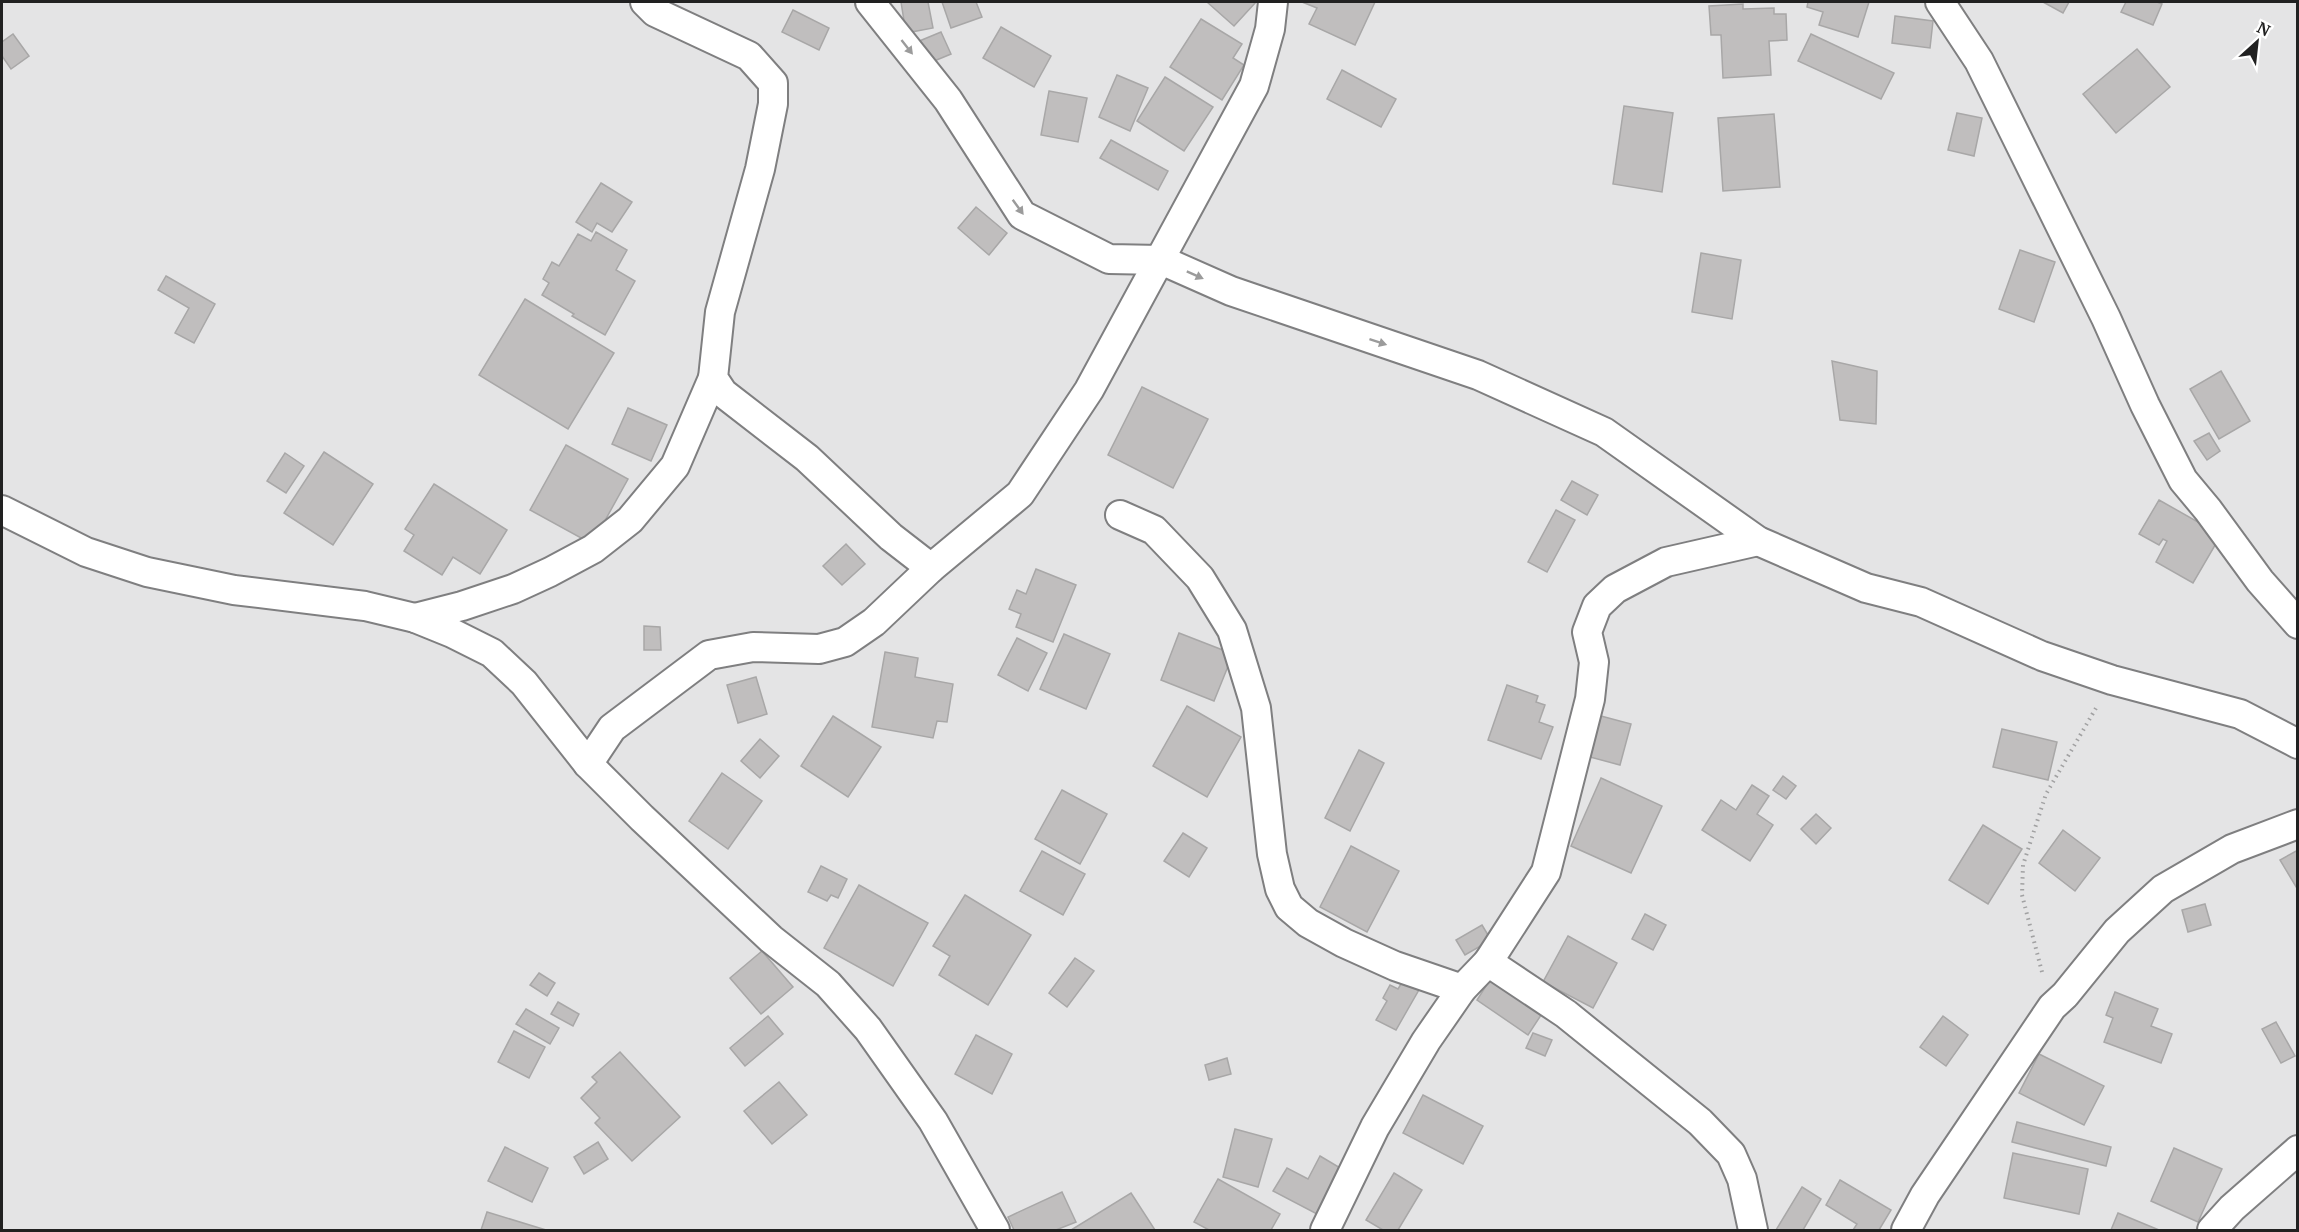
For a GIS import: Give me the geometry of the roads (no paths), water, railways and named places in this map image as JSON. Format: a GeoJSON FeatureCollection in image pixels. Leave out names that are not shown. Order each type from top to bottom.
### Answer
{"type":"FeatureCollection","features":[{"type":"Feature","properties":{"kind":"street"},"geometry":{"type":"LineString","coordinates":[[415,618],[493,596],[550,572],[592,549],[630,520],[675,466],[713,378],[720,312],[760,169],[773,104],[773,83],[749,56],[655,12],[645,2]]}},
{"type":"Feature","properties":{"kind":"street"},"geometry":{"type":"LineString","coordinates":[[870,2],[948,100],[1022,214],[1109,259],[1161,260],[1231,291],[1479,375],[1604,432],[1758,542],[1866,588],[1921,602],[2042,657],[2112,680],[2240,714],[2298,744]]}},
{"type":"Feature","properties":{"kind":"street"},"geometry":{"type":"LineString","coordinates":[[588,764],[612,728],[709,655],[753,647],[819,649],[845,642],[874,622],[931,568],[1020,494],[1089,390],[1254,86],[1270,29],[1272,2]]}},
{"type":"Feature","properties":{"kind":"street"},"geometry":{"type":"LineString","coordinates":[[1940,2],[1979,61],[2183,480],[2260,581],[2298,624]]}},
{"type":"Feature","properties":{"kind":"street"},"geometry":{"type":"LineString","coordinates":[[713,378],[723,393],[807,458],[891,537],[931,568]]}},
{"type":"Feature","properties":{"kind":"street"},"geometry":{"type":"LineString","coordinates":[[2,510],[86,552],[147,572],[234,590],[365,606],[415,618],[492,653],[524,683],[588,764],[771,939],[828,984],[868,1029],[933,1121],[994,1230]]}},
{"type":"Feature","properties":{"kind":"street"},"geometry":{"type":"LineString","coordinates":[[1120,515],[1154,530],[1200,578],[1232,630],[1256,708],[1272,854],[1280,889],[1289,907],[1308,923],[1344,943],[1395,966],[1462,989]]}},
{"type":"Feature","properties":{"kind":"street"},"geometry":{"type":"LineString","coordinates":[[1325,1230],[1375,1127],[1426,1041],[1462,989],[1488,962],[1546,872],[1590,699],[1594,662],[1587,632],[1597,606],[1615,589],[1666,562],[1758,542]]}},
{"type":"Feature","properties":{"kind":"street"},"geometry":{"type":"LineString","coordinates":[[1906,1230],[1925,1195],[2052,1007],[2065,995],[2117,931],[2163,888],[2232,849],[2298,824]]}},
{"type":"Feature","properties":{"kind":"street"},"geometry":{"type":"LineString","coordinates":[[1488,962],[1566,1014],[1700,1122],[1731,1154],[1742,1179],[1754,1230]]}},
{"type":"Feature","properties":{"kind":"street"},"geometry":{"type":"LineString","coordinates":[[2212,1230],[2232,1208],[2298,1150]]}}]}
